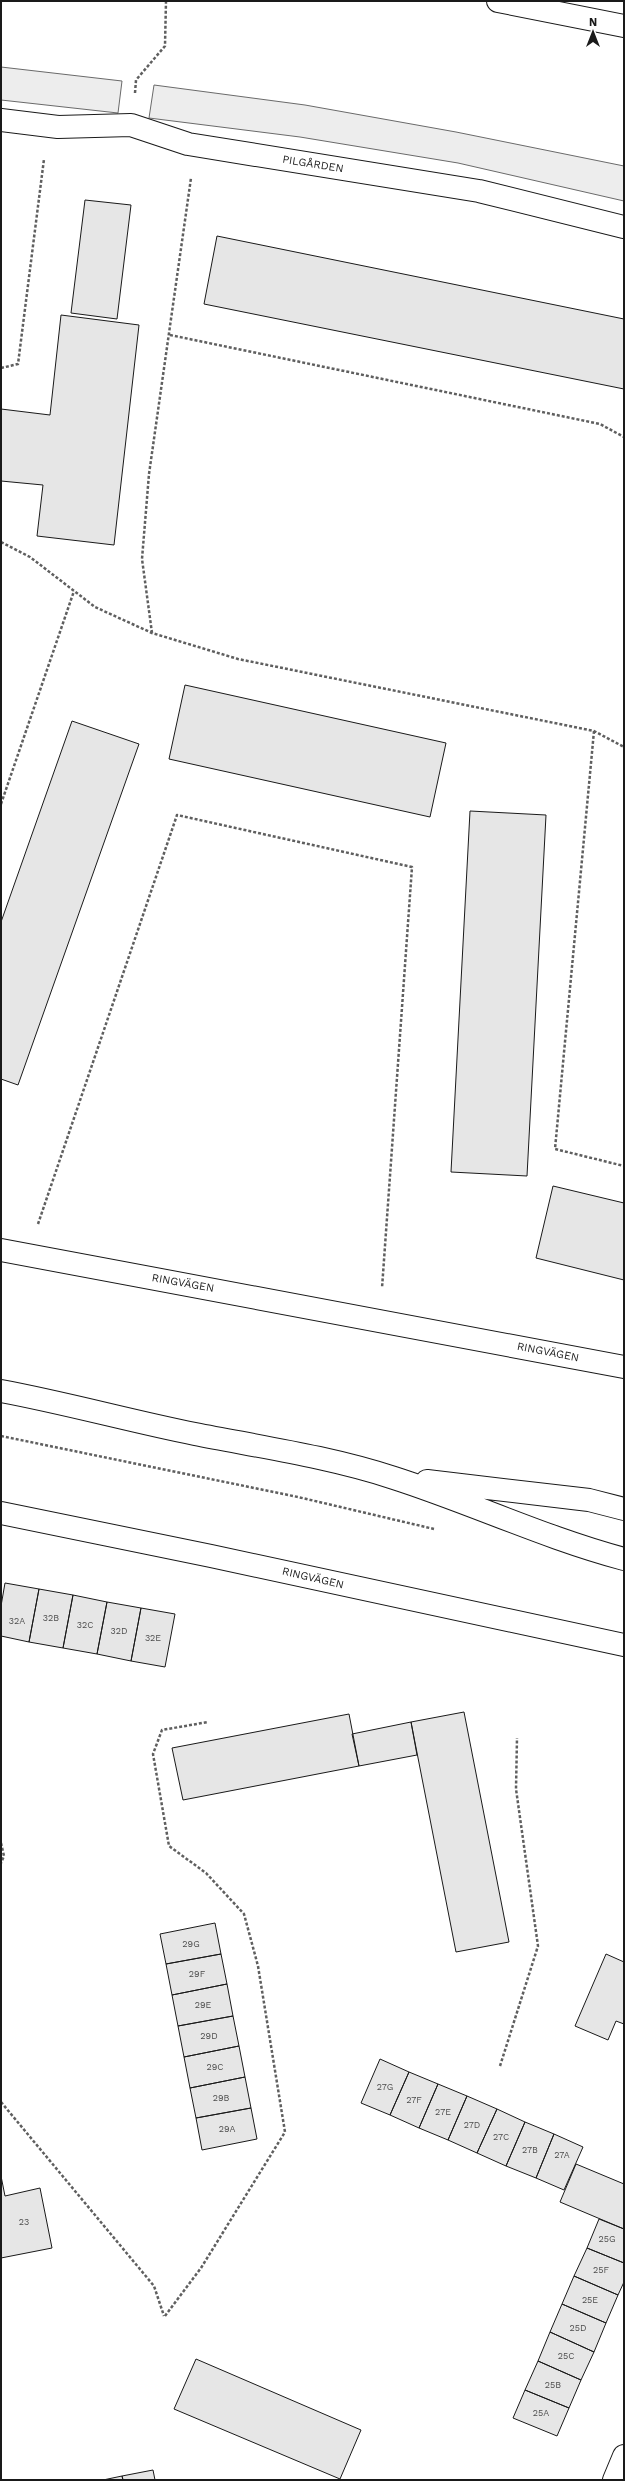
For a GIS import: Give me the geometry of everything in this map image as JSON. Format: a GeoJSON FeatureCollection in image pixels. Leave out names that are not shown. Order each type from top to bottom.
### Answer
{"type":"FeatureCollection","features":[{"type":"Feature","properties":{"kind":"street"},"geometry":{"type":"LineString","coordinates":[[498,1],[624,26]]}},
{"type":"Feature","properties":{"kind":"street","name":"PILGÅRDEN"},"geometry":{"type":"LineString","coordinates":[[1,120],[58,127],[131,125],[188,144],[479,191],[624,227]]}},
{"type":"Feature","properties":{"kind":"street","name":"RINGVÄGEN"},"geometry":{"type":"LineString","coordinates":[[1,1250],[624,1367]]}},
{"type":"Feature","properties":{"kind":"street"},"geometry":{"type":"LineString","coordinates":[[1,1392],[52,1401],[193,1434],[286,1451],[394,1478],[576,1546],[624,1559]]}},
{"type":"Feature","properties":{"kind":"street"},"geometry":{"type":"LineString","coordinates":[[394,1478],[589,1500],[624,1509]]}},
{"type":"Feature","properties":{"kind":"street","name":"RINGVÄGEN"},"geometry":{"type":"LineString","coordinates":[[1,1513],[211,1556],[624,1645]]}},
{"type":"Feature","properties":{"kind":"street"},"geometry":{"type":"LineString","coordinates":[[614,2480],[624,2456]]}},
{"type":"Feature","properties":{"kind":"path"},"geometry":{"type":"LineString","coordinates":[[131,125],[136,80],[165,46],[166,1]]}},
{"type":"Feature","properties":{"kind":"path"},"geometry":{"type":"LineString","coordinates":[[1,368],[18,364],[44,161],[58,127]]}},
{"type":"Feature","properties":{"kind":"path"},"geometry":{"type":"LineString","coordinates":[[152,633],[142,559],[149,474],[170,335],[191,177],[188,144]]}},
{"type":"Feature","properties":{"kind":"path"},"geometry":{"type":"LineString","coordinates":[[170,335],[600,424],[624,437]]}},
{"type":"Feature","properties":{"kind":"path"},"geometry":{"type":"LineString","coordinates":[[1,542],[30,557],[95,607],[152,633],[238,659],[594,731],[624,747]]}},
{"type":"Feature","properties":{"kind":"path"},"geometry":{"type":"LineString","coordinates":[[1,804],[74,591]]}},
{"type":"Feature","properties":{"kind":"path"},"geometry":{"type":"LineString","coordinates":[[594,731],[555,1150],[624,1166]]}},
{"type":"Feature","properties":{"kind":"path"},"geometry":{"type":"LineString","coordinates":[[27,1255],[177,815],[412,867],[380,1320]]}},
{"type":"Feature","properties":{"kind":"path"},"geometry":{"type":"LineString","coordinates":[[1,1436],[298,1497],[442,1530]]}},
{"type":"Feature","properties":{"kind":"path"},"geometry":{"type":"LineString","coordinates":[[1,2102],[154,2286],[164,2316],[201,2268],[285,2132],[258,1966],[244,1914],[206,1873],[169,1846],[153,1754],[162,1730],[208,1722]]}},
{"type":"Feature","properties":{"kind":"path"},"geometry":{"type":"LineString","coordinates":[[500,2066],[538,1946],[516,1789],[517,1738]]}},
{"type":"Feature","properties":{"kind":"path"},"geometry":{"type":"LineString","coordinates":[[1,1843],[4,1856],[1,1862]]}},
{"type":"Feature","properties":{"kind":"shaded area"},"geometry":{"type":"Polygon","coordinates":[[[1,67],[122,81],[118,113],[1,100],[1,67]]]}},
{"type":"Feature","properties":{"kind":"shaded area"},"geometry":{"type":"Polygon","coordinates":[[[154,85],[305,105],[456,132],[624,166],[624,201],[458,163],[300,137],[149,118],[154,85]]]}},
{"type":"Feature","properties":{"kind":"building"},"geometry":{"type":"Polygon","coordinates":[[[85,200],[131,205],[117,319],[71,313],[85,200]]]}},
{"type":"Feature","properties":{"kind":"building"},"geometry":{"type":"Polygon","coordinates":[[[217,236],[624,319],[624,389],[204,304],[217,236]]]}},
{"type":"Feature","properties":{"kind":"building"},"geometry":{"type":"Polygon","coordinates":[[[61,315],[139,325],[114,545],[37,536],[43,485],[1,481],[1,409],[50,415],[61,315]]]}},
{"type":"Feature","properties":{"kind":"building"},"geometry":{"type":"Polygon","coordinates":[[[185,685],[446,743],[430,817],[169,759],[185,685]]]}},
{"type":"Feature","properties":{"kind":"building"},"geometry":{"type":"Polygon","coordinates":[[[72,721],[139,744],[18,1085],[1,1079],[1,922],[72,721]]]}},
{"type":"Feature","properties":{"kind":"building"},"geometry":{"type":"Polygon","coordinates":[[[470,811],[546,815],[527,1176],[451,1172],[470,811]]]}},
{"type":"Feature","properties":{"kind":"building"},"geometry":{"type":"Polygon","coordinates":[[[553,1186],[624,1203],[624,1280],[536,1258],[553,1186]]]}},
{"type":"Feature","properties":{"kind":"building"},"geometry":{"type":"Polygon","coordinates":[[[5,1583],[39,1589],[29,1642],[1,1636],[1,1606],[5,1583]]]}},
{"type":"Feature","properties":{"kind":"building"},"geometry":{"type":"Polygon","coordinates":[[[39,1589],[73,1595],[63,1648],[29,1642],[39,1589]]]}},
{"type":"Feature","properties":{"kind":"building"},"geometry":{"type":"Polygon","coordinates":[[[73,1595],[107,1602],[97,1654],[63,1648],[73,1595]]]}},
{"type":"Feature","properties":{"kind":"building"},"geometry":{"type":"Polygon","coordinates":[[[107,1602],[141,1608],[131,1661],[97,1654],[107,1602]]]}},
{"type":"Feature","properties":{"kind":"building"},"geometry":{"type":"Polygon","coordinates":[[[141,1608],[175,1614],[165,1667],[131,1661],[141,1608]]]}},
{"type":"Feature","properties":{"kind":"building"},"geometry":{"type":"Polygon","coordinates":[[[464,1712],[509,1942],[456,1952],[411,1722],[464,1712]]]}},
{"type":"Feature","properties":{"kind":"building"},"geometry":{"type":"Polygon","coordinates":[[[349,1714],[359,1766],[183,1800],[172,1748],[349,1714]]]}},
{"type":"Feature","properties":{"kind":"building"},"geometry":{"type":"Polygon","coordinates":[[[411,1722],[417,1755],[359,1766],[352,1734],[411,1722]]]}},
{"type":"Feature","properties":{"kind":"building"},"geometry":{"type":"Polygon","coordinates":[[[215,1923],[221,1954],[166,1964],[160,1934],[215,1923]]]}},
{"type":"Feature","properties":{"kind":"building"},"geometry":{"type":"Polygon","coordinates":[[[221,1954],[227,1984],[172,1995],[166,1964],[221,1954]]]}},
{"type":"Feature","properties":{"kind":"building"},"geometry":{"type":"Polygon","coordinates":[[[606,1954],[624,1962],[624,2024],[616,2021],[608,2040],[575,2026],[606,1954]]]}},
{"type":"Feature","properties":{"kind":"building"},"geometry":{"type":"Polygon","coordinates":[[[227,1984],[233,2016],[178,2026],[172,1995],[227,1984]]]}},
{"type":"Feature","properties":{"kind":"building"},"geometry":{"type":"Polygon","coordinates":[[[233,2016],[239,2046],[184,2057],[178,2026],[233,2016]]]}},
{"type":"Feature","properties":{"kind":"building"},"geometry":{"type":"Polygon","coordinates":[[[239,2046],[245,2077],[190,2088],[184,2057],[239,2046]]]}},
{"type":"Feature","properties":{"kind":"building"},"geometry":{"type":"Polygon","coordinates":[[[380,2059],[409,2072],[390,2115],[361,2103],[380,2059]]]}},
{"type":"Feature","properties":{"kind":"building"},"geometry":{"type":"Polygon","coordinates":[[[409,2072],[438,2084],[419,2128],[390,2115],[409,2072]]]}},
{"type":"Feature","properties":{"kind":"building"},"geometry":{"type":"Polygon","coordinates":[[[245,2077],[251,2108],[196,2118],[190,2088],[245,2077]]]}},
{"type":"Feature","properties":{"kind":"building"},"geometry":{"type":"Polygon","coordinates":[[[438,2084],[467,2096],[448,2140],[419,2128],[438,2084]]]}},
{"type":"Feature","properties":{"kind":"building"},"geometry":{"type":"Polygon","coordinates":[[[467,2096],[497,2109],[477,2153],[448,2140],[467,2096]]]}},
{"type":"Feature","properties":{"kind":"building"},"geometry":{"type":"Polygon","coordinates":[[[251,2108],[257,2139],[202,2150],[196,2118],[251,2108]]]}},
{"type":"Feature","properties":{"kind":"building"},"geometry":{"type":"Polygon","coordinates":[[[497,2109],[525,2122],[506,2166],[477,2153],[497,2109]]]}},
{"type":"Feature","properties":{"kind":"building"},"geometry":{"type":"Polygon","coordinates":[[[525,2122],[554,2134],[536,2178],[506,2166],[525,2122]]]}},
{"type":"Feature","properties":{"kind":"building"},"geometry":{"type":"Polygon","coordinates":[[[554,2134],[583,2147],[564,2190],[536,2178],[554,2134]]]}},
{"type":"Feature","properties":{"kind":"building"},"geometry":{"type":"Polygon","coordinates":[[[576,2164],[624,2184],[624,2229],[560,2202],[576,2164]]]}},
{"type":"Feature","properties":{"kind":"building"},"geometry":{"type":"Polygon","coordinates":[[[1,2176],[5,2196],[40,2188],[52,2248],[1,2258],[1,2176]]]}},
{"type":"Feature","properties":{"kind":"building"},"geometry":{"type":"Polygon","coordinates":[[[599,2219],[624,2229],[624,2263],[587,2248],[599,2219]]]}},
{"type":"Feature","properties":{"kind":"building"},"geometry":{"type":"Polygon","coordinates":[[[587,2248],[624,2263],[624,2282],[618,2295],[574,2276],[587,2248]]]}},
{"type":"Feature","properties":{"kind":"building"},"geometry":{"type":"Polygon","coordinates":[[[574,2276],[618,2295],[606,2323],[562,2304],[574,2276]]]}},
{"type":"Feature","properties":{"kind":"building"},"geometry":{"type":"Polygon","coordinates":[[[562,2304],[606,2323],[594,2352],[550,2332],[562,2304]]]}},
{"type":"Feature","properties":{"kind":"building"},"geometry":{"type":"Polygon","coordinates":[[[550,2332],[594,2352],[581,2380],[538,2361],[550,2332]]]}},
{"type":"Feature","properties":{"kind":"building"},"geometry":{"type":"Polygon","coordinates":[[[196,2359],[361,2430],[340,2479],[174,2409],[196,2359]]]}},
{"type":"Feature","properties":{"kind":"building"},"geometry":{"type":"Polygon","coordinates":[[[538,2361],[581,2380],[569,2408],[525,2390],[538,2361]]]}},
{"type":"Feature","properties":{"kind":"building"},"geometry":{"type":"Polygon","coordinates":[[[525,2390],[569,2408],[557,2436],[513,2418],[525,2390]]]}},
{"type":"Feature","properties":{"kind":"building"},"geometry":{"type":"Polygon","coordinates":[[[153,2470],[155,2480],[123,2480],[122,2476],[153,2470]]]}},
{"type":"Feature","properties":{"kind":"building"},"geometry":{"type":"Polygon","coordinates":[[[122,2476],[123,2480],[103,2480],[122,2476]]]}}]}
